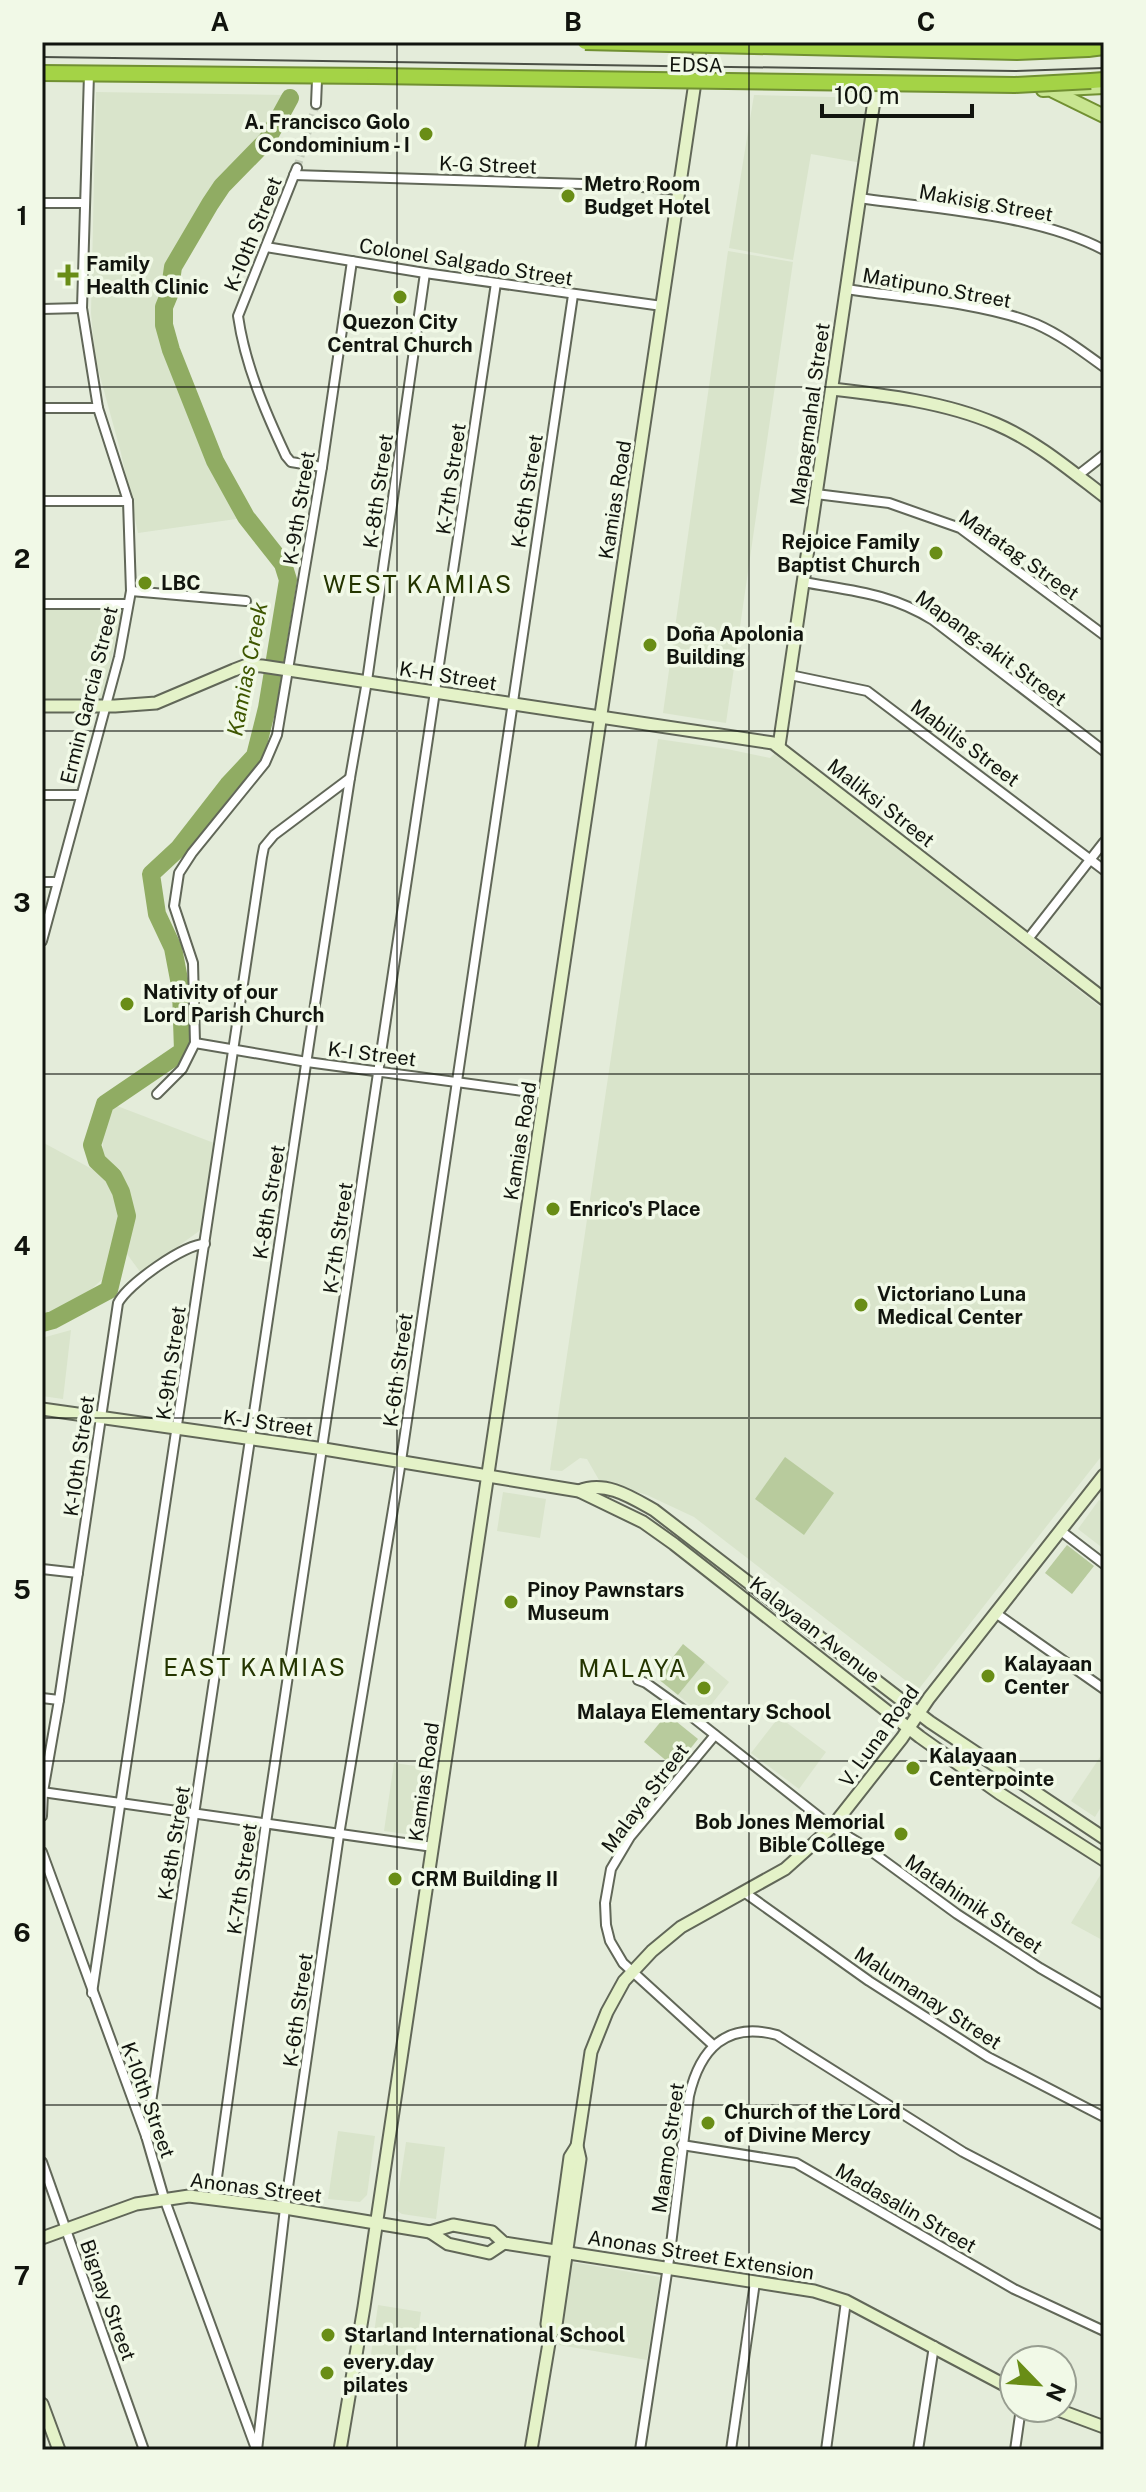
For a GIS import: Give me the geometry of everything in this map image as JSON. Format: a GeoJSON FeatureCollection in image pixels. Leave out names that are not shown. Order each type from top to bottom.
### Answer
{"type":"FeatureCollection","features":[{"type":"Feature","properties":{"kind":"highway","name":"EDSA"},"geometry":{"type":"LineString","coordinates":[[585,42],[1017,52],[1104,47]]}},
{"type":"Feature","properties":{"kind":"highway","name":"EDSA"},"geometry":{"type":"LineString","coordinates":[[42,73],[1015,85],[1104,80]]}},
{"type":"Feature","properties":{"kind":"main road","name":"Kamias Road"},"geometry":{"type":"LineString","coordinates":[[340,2450],[433,1847],[701,42]]}},
{"type":"Feature","properties":{"kind":"main road","name":"EDSA"},"geometry":{"type":"LineString","coordinates":[[288,76],[317,80],[695,86],[1050,90],[1104,87]]}},
{"type":"Feature","properties":{"kind":"main road","name":"Mapagmahal Street"},"geometry":{"type":"LineString","coordinates":[[779,746],[876,87]]}},
{"type":"Feature","properties":{"kind":"main road"},"geometry":{"type":"LineString","coordinates":[[1050,90],[1104,116]]}},
{"type":"Feature","properties":{"kind":"main road"},"geometry":{"type":"LineString","coordinates":[[832,389],[931,405],[976,416],[1027,440],[1104,496]]}},
{"type":"Feature","properties":{"kind":"main road","name":"K-H Street"},"geometry":{"type":"LineString","coordinates":[[105,705],[156,703],[247,665],[601,716]]}},
{"type":"Feature","properties":{"kind":"main road"},"geometry":{"type":"LineString","coordinates":[[42,706],[105,705]]}},
{"type":"Feature","properties":{"kind":"main road","name":"Maliksi Street"},"geometry":{"type":"LineString","coordinates":[[601,716],[765,741],[779,746],[1104,999]]}},
{"type":"Feature","properties":{"kind":"main road","name":"K-J Street"},"geometry":{"type":"LineString","coordinates":[[42,1409],[324,1449],[488,1477]]}},
{"type":"Feature","properties":{"kind":"main road","name":"V. Luna Road"},"geometry":{"type":"LineString","coordinates":[[531,2450],[550,2337],[556,2325],[562,2252],[580,2159],[577,2146],[591,2052],[618,1990],[652,1951],[681,1927],[785,1869],[832,1827],[1104,1475]]}},
{"type":"Feature","properties":{"kind":"main road","name":"Kalayaan Avenue"},"geometry":{"type":"LineString","coordinates":[[488,1477],[579,1491],[643,1522],[908,1727],[999,1793],[1104,1860]]}},
{"type":"Feature","properties":{"kind":"main road","name":"Kalayaan Avenue"},"geometry":{"type":"LineString","coordinates":[[579,1491],[595,1486],[608,1488],[654,1510],[918,1713],[1104,1838]]}},
{"type":"Feature","properties":{"kind":"main road","name":"Anonas Street"},"geometry":{"type":"LineString","coordinates":[[42,2238],[136,2204],[189,2196],[376,2223]]}},
{"type":"Feature","properties":{"kind":"main road","name":"Anonas Street Extension"},"geometry":{"type":"LineString","coordinates":[[376,2223],[430,2232],[448,2244],[489,2253],[504,2243]]}},
{"type":"Feature","properties":{"kind":"main road","name":"Anonas Street Extension"},"geometry":{"type":"LineString","coordinates":[[430,2232],[453,2225],[492,2232],[504,2243],[814,2291],[846,2301],[998,2381]]}},
{"type":"Feature","properties":{"kind":"main road"},"geometry":{"type":"LineString","coordinates":[[42,2404],[59,2450]]}},
{"type":"Feature","properties":{"kind":"main road"},"geometry":{"type":"LineString","coordinates":[[1078,2417],[1104,2427]]}},
{"type":"Feature","properties":{"kind":"street","name":"Ermin Garcia Street"},"geometry":{"type":"LineString","coordinates":[[42,941],[119,657],[131,591],[128,501],[98,408],[82,308],[89,74]]}},
{"type":"Feature","properties":{"kind":"street"},"geometry":{"type":"LineString","coordinates":[[316,104],[317,80]]}},
{"type":"Feature","properties":{"kind":"street","name":"K-G Street"},"geometry":{"type":"LineString","coordinates":[[296,172],[680,190]]}},
{"type":"Feature","properties":{"kind":"street","name":"K-10th Street"},"geometry":{"type":"LineString","coordinates":[[296,172],[238,316],[241,338],[268,418],[288,461],[322,467]]}},
{"type":"Feature","properties":{"kind":"street","name":"Makisig Street"},"geometry":{"type":"LineString","coordinates":[[859,198],[1045,227],[1104,250]]}},
{"type":"Feature","properties":{"kind":"street"},"geometry":{"type":"LineString","coordinates":[[42,203],[85,203]]}},
{"type":"Feature","properties":{"kind":"street","name":"Colonel Salgado Street"},"geometry":{"type":"LineString","coordinates":[[266,247],[662,306]]}},
{"type":"Feature","properties":{"kind":"street","name":"K-9th Street"},"geometry":{"type":"LineString","coordinates":[[195,1043],[193,963],[174,906],[179,873],[265,763],[277,735],[322,467],[352,261]]}},
{"type":"Feature","properties":{"kind":"street","name":"K-8th Street"},"geometry":{"type":"LineString","coordinates":[[146,2136],[367,681],[425,273]]}},
{"type":"Feature","properties":{"kind":"street","name":"K-7th Street"},"geometry":{"type":"LineString","coordinates":[[214,2199],[266,1823],[496,283]]}},
{"type":"Feature","properties":{"kind":"street","name":"Matipuno Street"},"geometry":{"type":"LineString","coordinates":[[846,289],[1005,314],[1071,342],[1104,367]]}},
{"type":"Feature","properties":{"kind":"street","name":"K-6th Street"},"geometry":{"type":"LineString","coordinates":[[257,2450],[285,2208],[339,1835],[401,1461],[573,295]]}},
{"type":"Feature","properties":{"kind":"street"},"geometry":{"type":"LineString","coordinates":[[42,309],[82,308]]}},
{"type":"Feature","properties":{"kind":"street"},"geometry":{"type":"LineString","coordinates":[[42,408],[98,408]]}},
{"type":"Feature","properties":{"kind":"street"},"geometry":{"type":"LineString","coordinates":[[1077,476],[1104,455]]}},
{"type":"Feature","properties":{"kind":"street","name":"Matatag Street"},"geometry":{"type":"LineString","coordinates":[[816,494],[889,503],[960,528],[1104,635]]}},
{"type":"Feature","properties":{"kind":"street"},"geometry":{"type":"LineString","coordinates":[[42,501],[128,501]]}},
{"type":"Feature","properties":{"kind":"street","name":"Mapang-akit Street"},"geometry":{"type":"LineString","coordinates":[[803,582],[887,597],[908,605],[933,620],[1104,751]]}},
{"type":"Feature","properties":{"kind":"street"},"geometry":{"type":"LineString","coordinates":[[131,591],[246,601]]}},
{"type":"Feature","properties":{"kind":"street"},"geometry":{"type":"LineString","coordinates":[[42,604],[128,604]]}},
{"type":"Feature","properties":{"kind":"street","name":"Mabilis Street"},"geometry":{"type":"LineString","coordinates":[[790,675],[867,691],[1104,870]]}},
{"type":"Feature","properties":{"kind":"street","name":"K-9th Street"},"geometry":{"type":"LineString","coordinates":[[92,1993],[264,847],[274,835],[350,778]]}},
{"type":"Feature","properties":{"kind":"street"},"geometry":{"type":"LineString","coordinates":[[42,795],[81,795]]}},
{"type":"Feature","properties":{"kind":"street"},"geometry":{"type":"LineString","coordinates":[[1028,939],[1104,842]]}},
{"type":"Feature","properties":{"kind":"street"},"geometry":{"type":"LineString","coordinates":[[42,882],[57,882]]}},
{"type":"Feature","properties":{"kind":"street"},"geometry":{"type":"LineString","coordinates":[[157,1094],[182,1069],[195,1043]]}},
{"type":"Feature","properties":{"kind":"street","name":"K-I Street"},"geometry":{"type":"LineString","coordinates":[[195,1043],[307,1062],[545,1094]]}},
{"type":"Feature","properties":{"kind":"street","name":"K-10th Street"},"geometry":{"type":"LineString","coordinates":[[42,1816],[43,1792],[116,1309],[121,1297],[140,1280],[192,1245],[205,1244]]}},
{"type":"Feature","properties":{"kind":"street"},"geometry":{"type":"LineString","coordinates":[[1061,1531],[1104,1564]]}},
{"type":"Feature","properties":{"kind":"street"},"geometry":{"type":"LineString","coordinates":[[42,1569],[78,1573]]}},
{"type":"Feature","properties":{"kind":"street"},"geometry":{"type":"LineString","coordinates":[[997,1614],[1104,1689]]}},
{"type":"Feature","properties":{"kind":"street","name":"Matahimik Street"},"geometry":{"type":"LineString","coordinates":[[638,1680],[715,1735],[832,1827],[864,1846],[957,1914],[1104,2005]]}},
{"type":"Feature","properties":{"kind":"street"},"geometry":{"type":"LineString","coordinates":[[42,1698],[59,1700]]}},
{"type":"Feature","properties":{"kind":"street","name":"Malaya Street"},"geometry":{"type":"LineString","coordinates":[[713,2045],[632,1972],[616,1953],[606,1925],[605,1903],[611,1869],[643,1820],[715,1735]]}},
{"type":"Feature","properties":{"kind":"street"},"geometry":{"type":"LineString","coordinates":[[43,1792],[433,1847]]}},
{"type":"Feature","properties":{"kind":"street","name":"K-10th Street"},"geometry":{"type":"LineString","coordinates":[[42,1852],[257,2450]]}},
{"type":"Feature","properties":{"kind":"street","name":"Malumanay Street"},"geometry":{"type":"LineString","coordinates":[[744,1892],[858,1973],[988,2057],[1104,2117]]}},
{"type":"Feature","properties":{"kind":"street"},"geometry":{"type":"LineString","coordinates":[[713,2045],[739,2032],[751,2030],[777,2035],[963,2152],[1104,2226]]}},
{"type":"Feature","properties":{"kind":"street","name":"Maamo Street"},"geometry":{"type":"LineString","coordinates":[[640,2450],[693,2081],[713,2045]]}},
{"type":"Feature","properties":{"kind":"street","name":"Madasalin Street"},"geometry":{"type":"LineString","coordinates":[[682,2145],[796,2163],[1014,2289],[1104,2331]]}},
{"type":"Feature","properties":{"kind":"street","name":"Bignay Street"},"geometry":{"type":"LineString","coordinates":[[42,2162],[144,2450]]}},
{"type":"Feature","properties":{"kind":"street"},"geometry":{"type":"LineString","coordinates":[[731,2450],[755,2282]]}},
{"type":"Feature","properties":{"kind":"street"},"geometry":{"type":"LineString","coordinates":[[826,2450],[846,2301]]}},
{"type":"Feature","properties":{"kind":"street"},"geometry":{"type":"LineString","coordinates":[[918,2450],[934,2346]]}},
{"type":"Feature","properties":{"kind":"street"},"geometry":{"type":"LineString","coordinates":[[1015,2450],[1019,2424]]}},
{"type":"Feature","properties":{"kind":"shaded area"},"geometry":{"type":"Polygon","coordinates":[[[96,92],[284,95],[280,114],[274,124],[217,188],[170,261],[162,305],[168,349],[197,429],[243,518],[138,533],[121,453],[95,358],[91,313],[96,92]]]}},
{"type":"Feature","properties":{"kind":"shaded area"},"geometry":{"type":"Polygon","coordinates":[[[754,95],[870,98],[862,163],[811,154],[793,260],[729,248],[754,95]]]}},
{"type":"Feature","properties":{"kind":"shaded area"},"geometry":{"type":"Polygon","coordinates":[[[728,251],[793,262],[726,723],[663,713],[728,251]]]}},
{"type":"Feature","properties":{"kind":"shaded area"},"geometry":{"type":"Polygon","coordinates":[[[42,607],[123,607],[102,702],[42,702],[42,607]]]}},
{"type":"Feature","properties":{"kind":"shaded area"},"geometry":{"type":"Polygon","coordinates":[[[658,739],[770,758],[775,753],[1104,1010],[1104,1453],[918,1690],[694,1517],[647,1495],[599,1480],[587,1459],[580,1458],[562,1471],[550,1470],[658,739]]]}},
{"type":"Feature","properties":{"kind":"shaded area"},"geometry":{"type":"Polygon","coordinates":[[[112,1104],[214,1143],[202,1229],[141,1273],[127,1254],[129,1208],[120,1169],[104,1160],[101,1126],[112,1104]]]}},
{"type":"Feature","properties":{"kind":"shaded area"},"geometry":{"type":"Polygon","coordinates":[[[42,1142],[105,1176],[121,1199],[124,1218],[111,1271],[81,1299],[42,1315],[42,1142]]]}},
{"type":"Feature","properties":{"kind":"shaded area"},"geometry":{"type":"Polygon","coordinates":[[[71,1330],[63,1399],[42,1396],[42,1338],[71,1330]]]}},
{"type":"Feature","properties":{"kind":"shaded area"},"geometry":{"type":"Polygon","coordinates":[[[503,1492],[546,1499],[540,1538],[497,1531],[503,1492]]]}},
{"type":"Feature","properties":{"kind":"shaded area"},"geometry":{"type":"Polygon","coordinates":[[[1099,1500],[1104,1504],[1104,1549],[1078,1529],[1099,1500]]]}},
{"type":"Feature","properties":{"kind":"shaded area","name":"Malaya Elementary School"},"geometry":{"type":"Polygon","coordinates":[[[705,1662],[729,1682],[703,1715],[678,1695],[705,1662]]]}},
{"type":"Feature","properties":{"kind":"shaded area"},"geometry":{"type":"Polygon","coordinates":[[[779,1717],[826,1752],[799,1789],[751,1753],[779,1717]]]}},
{"type":"Feature","properties":{"kind":"shaded area"},"geometry":{"type":"Polygon","coordinates":[[[1104,1751],[1104,1802],[1095,1817],[1071,1801],[1104,1751]]]}},
{"type":"Feature","properties":{"kind":"shaded area"},"geometry":{"type":"Polygon","coordinates":[[[394,1763],[430,1768],[420,1836],[384,1831],[394,1763]]]}},
{"type":"Feature","properties":{"kind":"shaded area"},"geometry":{"type":"Polygon","coordinates":[[[1104,1869],[1104,1941],[1071,1923],[1104,1869]]]}},
{"type":"Feature","properties":{"kind":"shaded area"},"geometry":{"type":"Polygon","coordinates":[[[338,2131],[375,2136],[367,2195],[360,2202],[328,2199],[338,2131]]]}},
{"type":"Feature","properties":{"kind":"shaded area"},"geometry":{"type":"Polygon","coordinates":[[[406,2142],[445,2147],[436,2219],[402,2214],[396,2210],[406,2142]]]}},
{"type":"Feature","properties":{"kind":"shaded area"},"geometry":{"type":"Polygon","coordinates":[[[571,2262],[660,2277],[647,2360],[559,2345],[571,2262]]]}},
{"type":"Feature","properties":{"kind":"shaded area"},"geometry":{"type":"Polygon","coordinates":[[[378,2305],[421,2312],[414,2365],[370,2361],[378,2305]]]}},
{"type":"Feature","properties":{"kind":"green space"},"geometry":{"type":"Polygon","coordinates":[[[785,1457],[834,1493],[804,1535],[755,1499],[785,1457]]]}},
{"type":"Feature","properties":{"kind":"green space"},"geometry":{"type":"Polygon","coordinates":[[[1067,1545],[1094,1566],[1072,1594],[1045,1573],[1067,1545]]]}},
{"type":"Feature","properties":{"kind":"green space"},"geometry":{"type":"Polygon","coordinates":[[[683,1644],[705,1662],[678,1695],[657,1678],[683,1644]]]}},
{"type":"Feature","properties":{"kind":"green space"},"geometry":{"type":"Polygon","coordinates":[[[667,1714],[698,1739],[675,1768],[644,1742],[667,1714]]]}},
{"type":"Feature","properties":{"kind":"waterway","name":"Kamias Creek"},"geometry":{"type":"LineString","coordinates":[[42,1323],[109,1290],[127,1216],[121,1192],[113,1176],[97,1161],[92,1145],[105,1104],[183,1051],[181,990],[173,948],[157,914],[151,874],[179,848],[255,756],[267,708],[288,580],[283,564],[246,517],[215,461],[171,350],[164,325],[164,307],[173,267],[210,204],[222,186],[267,140],[290,98]]}},
{"type":"Feature","properties":{"kind":"tunnel"},"geometry":{"type":"LineString","coordinates":[[297,168],[316,104]]}},
{"type":"Feature","properties":{"kind":"tram line"},"geometry":{"type":"LineString","coordinates":[[42,57],[1015,71],[1104,68]]}},
{"type":"Feature","properties":{"kind":"place","name":"A. Francisco Golo Condominium - I"},"geometry":{"type":"Point","coordinates":[426,134]}},
{"type":"Feature","properties":{"kind":"place","name":"Metro Room Budget Hotel"},"geometry":{"type":"Point","coordinates":[568,196]}},
{"type":"Feature","properties":{"kind":"place","name":"Family Health Clinic"},"geometry":{"type":"Point","coordinates":[68,275]}},
{"type":"Feature","properties":{"kind":"place","name":"Quezon City Central Church"},"geometry":{"type":"Point","coordinates":[400,297]}},
{"type":"Feature","properties":{"kind":"place","name":"Rejoice Family Baptist Church"},"geometry":{"type":"Point","coordinates":[936,553]}},
{"type":"Feature","properties":{"kind":"place","name":"LBC"},"geometry":{"type":"Point","coordinates":[145,583]}},
{"type":"Feature","properties":{"kind":"place","name":"Doña Apolonia Building"},"geometry":{"type":"Point","coordinates":[650,645]}},
{"type":"Feature","properties":{"kind":"place","name":"Nativity of our Lord Parish Church"},"geometry":{"type":"Point","coordinates":[127,1004]}},
{"type":"Feature","properties":{"kind":"place","name":"Enrico's Place"},"geometry":{"type":"Point","coordinates":[553,1209]}},
{"type":"Feature","properties":{"kind":"place","name":"Victoriano Luna Medical Center"},"geometry":{"type":"Point","coordinates":[861,1305]}},
{"type":"Feature","properties":{"kind":"place","name":"Pinoy Pawnstars Museum"},"geometry":{"type":"Point","coordinates":[511,1602]}},
{"type":"Feature","properties":{"kind":"place","name":"Kalayaan Center"},"geometry":{"type":"Point","coordinates":[988,1676]}},
{"type":"Feature","properties":{"kind":"place","name":"Malaya Elementary School"},"geometry":{"type":"Point","coordinates":[704,1688]}},
{"type":"Feature","properties":{"kind":"place","name":"Kalayaan Centerpointe"},"geometry":{"type":"Point","coordinates":[913,1768]}},
{"type":"Feature","properties":{"kind":"place","name":"Bob Jones Memorial Bible College"},"geometry":{"type":"Point","coordinates":[901,1834]}},
{"type":"Feature","properties":{"kind":"place","name":"CRM Building II"},"geometry":{"type":"Point","coordinates":[395,1879]}},
{"type":"Feature","properties":{"kind":"place","name":"Church of the Lord of Divine Mercy"},"geometry":{"type":"Point","coordinates":[708,2123]}},
{"type":"Feature","properties":{"kind":"place","name":"Starland International School"},"geometry":{"type":"Point","coordinates":[328,2335]}},
{"type":"Feature","properties":{"kind":"place","name":"every.day pilates"},"geometry":{"type":"Point","coordinates":[327,2373]}},
{"type":"Feature","properties":{"kind":"district","name":"WEST KAMIAS"},"geometry":{"type":"Point","coordinates":[418,584]}},
{"type":"Feature","properties":{"kind":"district","name":"EAST KAMIAS"},"geometry":{"type":"Point","coordinates":[255,1667]}},
{"type":"Feature","properties":{"kind":"district","name":"MALAYA"},"geometry":{"type":"Point","coordinates":[633,1668]}}]}
